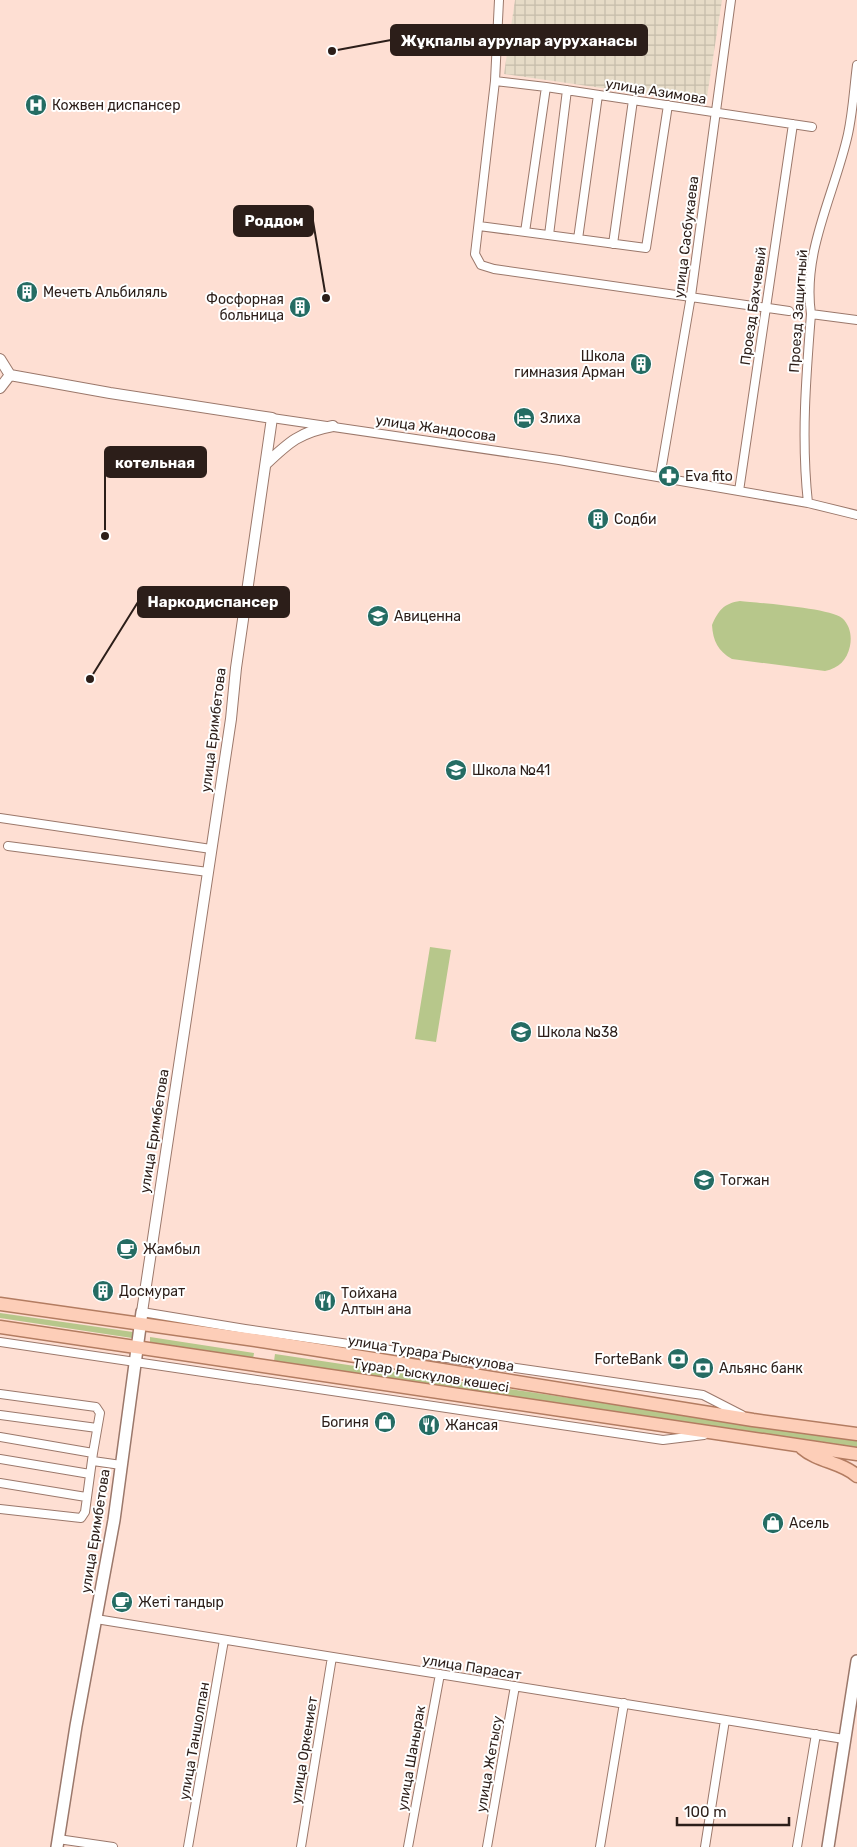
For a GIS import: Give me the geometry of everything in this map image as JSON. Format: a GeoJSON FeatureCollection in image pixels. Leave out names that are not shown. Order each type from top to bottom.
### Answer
{"type":"FeatureCollection","features":[{"type":"Feature","properties":{"kind":"main road","name":"улица Турара Рыскулова"},"geometry":{"type":"LineString","coordinates":[[0,1304],[141,1317],[205,1333],[753,1420],[856,1434]]}},
{"type":"Feature","properties":{"kind":"main road","name":"улица Еримбетова"},"geometry":{"type":"LineString","coordinates":[[58,1843],[76,1726],[114,1520],[141,1317]]}},
{"type":"Feature","properties":{"kind":"main road","name":"Тұрар Рыскұлов көшесі"},"geometry":{"type":"LineString","coordinates":[[0,1327],[857,1454]]}},
{"type":"Feature","properties":{"kind":"main road"},"geometry":{"type":"LineString","coordinates":[[266,1366],[268,1342]]}},
{"type":"Feature","properties":{"kind":"main road"},"geometry":{"type":"LineString","coordinates":[[798,1445],[809,1454],[847,1469],[857,1476]]}},
{"type":"Feature","properties":{"kind":"main road"},"geometry":{"type":"LineString","coordinates":[[828,1847],[857,1661]]}},
{"type":"Feature","properties":{"kind":"street"},"geometry":{"type":"LineString","coordinates":[[499,0],[495,81],[475,254],[481,265],[789,311]]}},
{"type":"Feature","properties":{"kind":"street","name":"улица Сасбукаева"},"geometry":{"type":"LineString","coordinates":[[660,477],[691,296],[714,112],[731,0]]}},
{"type":"Feature","properties":{"kind":"street","name":"Проезд Защитный"},"geometry":{"type":"LineString","coordinates":[[808,503],[805,473],[804,413],[811,314],[809,298],[816,240],[848,133],[857,65]]}},
{"type":"Feature","properties":{"kind":"street","name":"улица Азимова"},"geometry":{"type":"LineString","coordinates":[[495,81],[568,90],[812,127]]}},
{"type":"Feature","properties":{"kind":"street"},"geometry":{"type":"LineString","coordinates":[[525,232],[546,87]]}},
{"type":"Feature","properties":{"kind":"street"},"geometry":{"type":"LineString","coordinates":[[549,235],[568,90]]}},
{"type":"Feature","properties":{"kind":"street"},"geometry":{"type":"LineString","coordinates":[[578,239],[598,95]]}},
{"type":"Feature","properties":{"kind":"street"},"geometry":{"type":"LineString","coordinates":[[613,244],[633,100]]}},
{"type":"Feature","properties":{"kind":"street"},"geometry":{"type":"LineString","coordinates":[[479,226],[646,248],[668,105]]}},
{"type":"Feature","properties":{"kind":"street","name":"Проезд Бахчевый"},"geometry":{"type":"LineString","coordinates":[[739,491],[793,124]]}},
{"type":"Feature","properties":{"kind":"street"},"geometry":{"type":"LineString","coordinates":[[848,133],[857,135]]}},
{"type":"Feature","properties":{"kind":"street"},"geometry":{"type":"LineString","coordinates":[[811,314],[857,320]]}},
{"type":"Feature","properties":{"kind":"street"},"geometry":{"type":"LineString","coordinates":[[0,359],[10,375],[0,388]]}},
{"type":"Feature","properties":{"kind":"street","name":"улица Жандосова"},"geometry":{"type":"LineString","coordinates":[[10,375],[110,393],[660,477],[808,503],[857,515]]}},
{"type":"Feature","properties":{"kind":"street","name":"улица Еримбетова"},"geometry":{"type":"LineString","coordinates":[[141,1317],[212,849],[272,418]]}},
{"type":"Feature","properties":{"kind":"street"},"geometry":{"type":"LineString","coordinates":[[266,464],[296,436],[311,430],[333,426]]}},
{"type":"Feature","properties":{"kind":"street"},"geometry":{"type":"LineString","coordinates":[[0,818],[212,849]]}},
{"type":"Feature","properties":{"kind":"street"},"geometry":{"type":"LineString","coordinates":[[8,846],[208,872]]}},
{"type":"Feature","properties":{"kind":"street"},"geometry":{"type":"LineString","coordinates":[[141,1317],[237,1328],[703,1395],[753,1420]]}},
{"type":"Feature","properties":{"kind":"street"},"geometry":{"type":"LineString","coordinates":[[205,1333],[237,1328]]}},
{"type":"Feature","properties":{"kind":"street"},"geometry":{"type":"LineString","coordinates":[[0,1342],[663,1440],[723,1433]]}},
{"type":"Feature","properties":{"kind":"street"},"geometry":{"type":"LineString","coordinates":[[0,1394],[96,1407],[100,1413],[85,1512],[81,1518],[0,1509]]}},
{"type":"Feature","properties":{"kind":"street"},"geometry":{"type":"LineString","coordinates":[[0,1415],[98,1428]]}},
{"type":"Feature","properties":{"kind":"street"},"geometry":{"type":"LineString","coordinates":[[0,1437],[93,1457],[120,1465]]}},
{"type":"Feature","properties":{"kind":"street"},"geometry":{"type":"LineString","coordinates":[[0,1459],[90,1474]]}},
{"type":"Feature","properties":{"kind":"street"},"geometry":{"type":"LineString","coordinates":[[0,1483],[86,1497]]}},
{"type":"Feature","properties":{"kind":"street","name":"улица Парасат"},"geometry":{"type":"LineString","coordinates":[[96,1619],[844,1739]]}},
{"type":"Feature","properties":{"kind":"street","name":"улица Таншолпан"},"geometry":{"type":"LineString","coordinates":[[188,1847],[224,1640]]}},
{"type":"Feature","properties":{"kind":"street","name":"улица Оркениет"},"geometry":{"type":"LineString","coordinates":[[301,1847],[332,1657]]}},
{"type":"Feature","properties":{"kind":"street","name":"улица Шанырак"},"geometry":{"type":"LineString","coordinates":[[408,1847],[440,1674]]}},
{"type":"Feature","properties":{"kind":"street","name":"улица Жетысу"},"geometry":{"type":"LineString","coordinates":[[487,1847],[515,1686]]}},
{"type":"Feature","properties":{"kind":"street"},"geometry":{"type":"LineString","coordinates":[[600,1847],[624,1703]]}},
{"type":"Feature","properties":{"kind":"street"},"geometry":{"type":"LineString","coordinates":[[704,1847],[725,1720]]}},
{"type":"Feature","properties":{"kind":"street"},"geometry":{"type":"LineString","coordinates":[[797,1847],[816,1734]]}},
{"type":"Feature","properties":{"kind":"street"},"geometry":{"type":"LineString","coordinates":[[58,1843],[114,1847]]}},
{"type":"Feature","properties":{"kind":"shaded area"},"geometry":{"type":"Polygon","coordinates":[[[515,0],[722,0],[706,103],[504,74],[515,0]]]}},
{"type":"Feature","properties":{"kind":"green space"},"geometry":{"type":"Polygon","coordinates":[[[740,601],[835,614],[842,618],[849,627],[851,638],[847,655],[842,663],[825,671],[732,659],[723,653],[717,645],[712,625],[722,608],[740,601]]]}},
{"type":"Feature","properties":{"kind":"green space"},"geometry":{"type":"Polygon","coordinates":[[[430,947],[451,950],[436,1042],[415,1039],[430,947]]]}},
{"type":"Feature","properties":{"kind":"green space"},"geometry":{"type":"Polygon","coordinates":[[[0,1313],[133,1332],[132,1338],[0,1318],[0,1313]]]}},
{"type":"Feature","properties":{"kind":"green space"},"geometry":{"type":"Polygon","coordinates":[[[150,1337],[254,1353],[253,1359],[150,1344],[150,1337]]]}},
{"type":"Feature","properties":{"kind":"green space"},"geometry":{"type":"Polygon","coordinates":[[[275,1354],[857,1441],[857,1448],[274,1361],[275,1354]]]}},
{"type":"Feature","properties":{"kind":"place","name":"Жұқпалы аурулар ауруханасы"},"geometry":{"type":"Point","coordinates":[332,51]}},
{"type":"Feature","properties":{"kind":"place","name":"Кожвен диспансер"},"geometry":{"type":"Point","coordinates":[36,105]}},
{"type":"Feature","properties":{"kind":"place","name":"Мечеть Альбиляль"},"geometry":{"type":"Point","coordinates":[27,292]}},
{"type":"Feature","properties":{"kind":"place","name":"Роддом"},"geometry":{"type":"Point","coordinates":[326,298]}},
{"type":"Feature","properties":{"kind":"place","name":"Фосфорная больница"},"geometry":{"type":"Point","coordinates":[300,307]}},
{"type":"Feature","properties":{"kind":"place","name":"Школа гимназия Арман"},"geometry":{"type":"Point","coordinates":[641,364]}},
{"type":"Feature","properties":{"kind":"place","name":"Злиха"},"geometry":{"type":"Point","coordinates":[524,418]}},
{"type":"Feature","properties":{"kind":"place","name":"Eva fito"},"geometry":{"type":"Point","coordinates":[669,476]}},
{"type":"Feature","properties":{"kind":"place","name":"Содби"},"geometry":{"type":"Point","coordinates":[598,519]}},
{"type":"Feature","properties":{"kind":"place","name":"котельная"},"geometry":{"type":"Point","coordinates":[105,536]}},
{"type":"Feature","properties":{"kind":"place","name":"Авиценна"},"geometry":{"type":"Point","coordinates":[378,616]}},
{"type":"Feature","properties":{"kind":"place","name":"Наркодиспансер"},"geometry":{"type":"Point","coordinates":[90,679]}},
{"type":"Feature","properties":{"kind":"place","name":"Школа №41"},"geometry":{"type":"Point","coordinates":[456,770]}},
{"type":"Feature","properties":{"kind":"place","name":"Школа №38"},"geometry":{"type":"Point","coordinates":[521,1032]}},
{"type":"Feature","properties":{"kind":"place","name":"Тогжан"},"geometry":{"type":"Point","coordinates":[704,1180]}},
{"type":"Feature","properties":{"kind":"place","name":"Жамбыл"},"geometry":{"type":"Point","coordinates":[127,1249]}},
{"type":"Feature","properties":{"kind":"place","name":"Досмурат"},"geometry":{"type":"Point","coordinates":[103,1291]}},
{"type":"Feature","properties":{"kind":"place","name":"Тойхана Алтын ана"},"geometry":{"type":"Point","coordinates":[325,1301]}},
{"type":"Feature","properties":{"kind":"place","name":"ForteBank"},"geometry":{"type":"Point","coordinates":[678,1359]}},
{"type":"Feature","properties":{"kind":"place","name":"Альянс банк"},"geometry":{"type":"Point","coordinates":[703,1368]}},
{"type":"Feature","properties":{"kind":"place","name":"Богиня"},"geometry":{"type":"Point","coordinates":[385,1422]}},
{"type":"Feature","properties":{"kind":"place","name":"Жансая"},"geometry":{"type":"Point","coordinates":[429,1425]}},
{"type":"Feature","properties":{"kind":"place","name":"Асель"},"geometry":{"type":"Point","coordinates":[773,1523]}},
{"type":"Feature","properties":{"kind":"place","name":"Жеті тандыр"},"geometry":{"type":"Point","coordinates":[122,1602]}}]}
